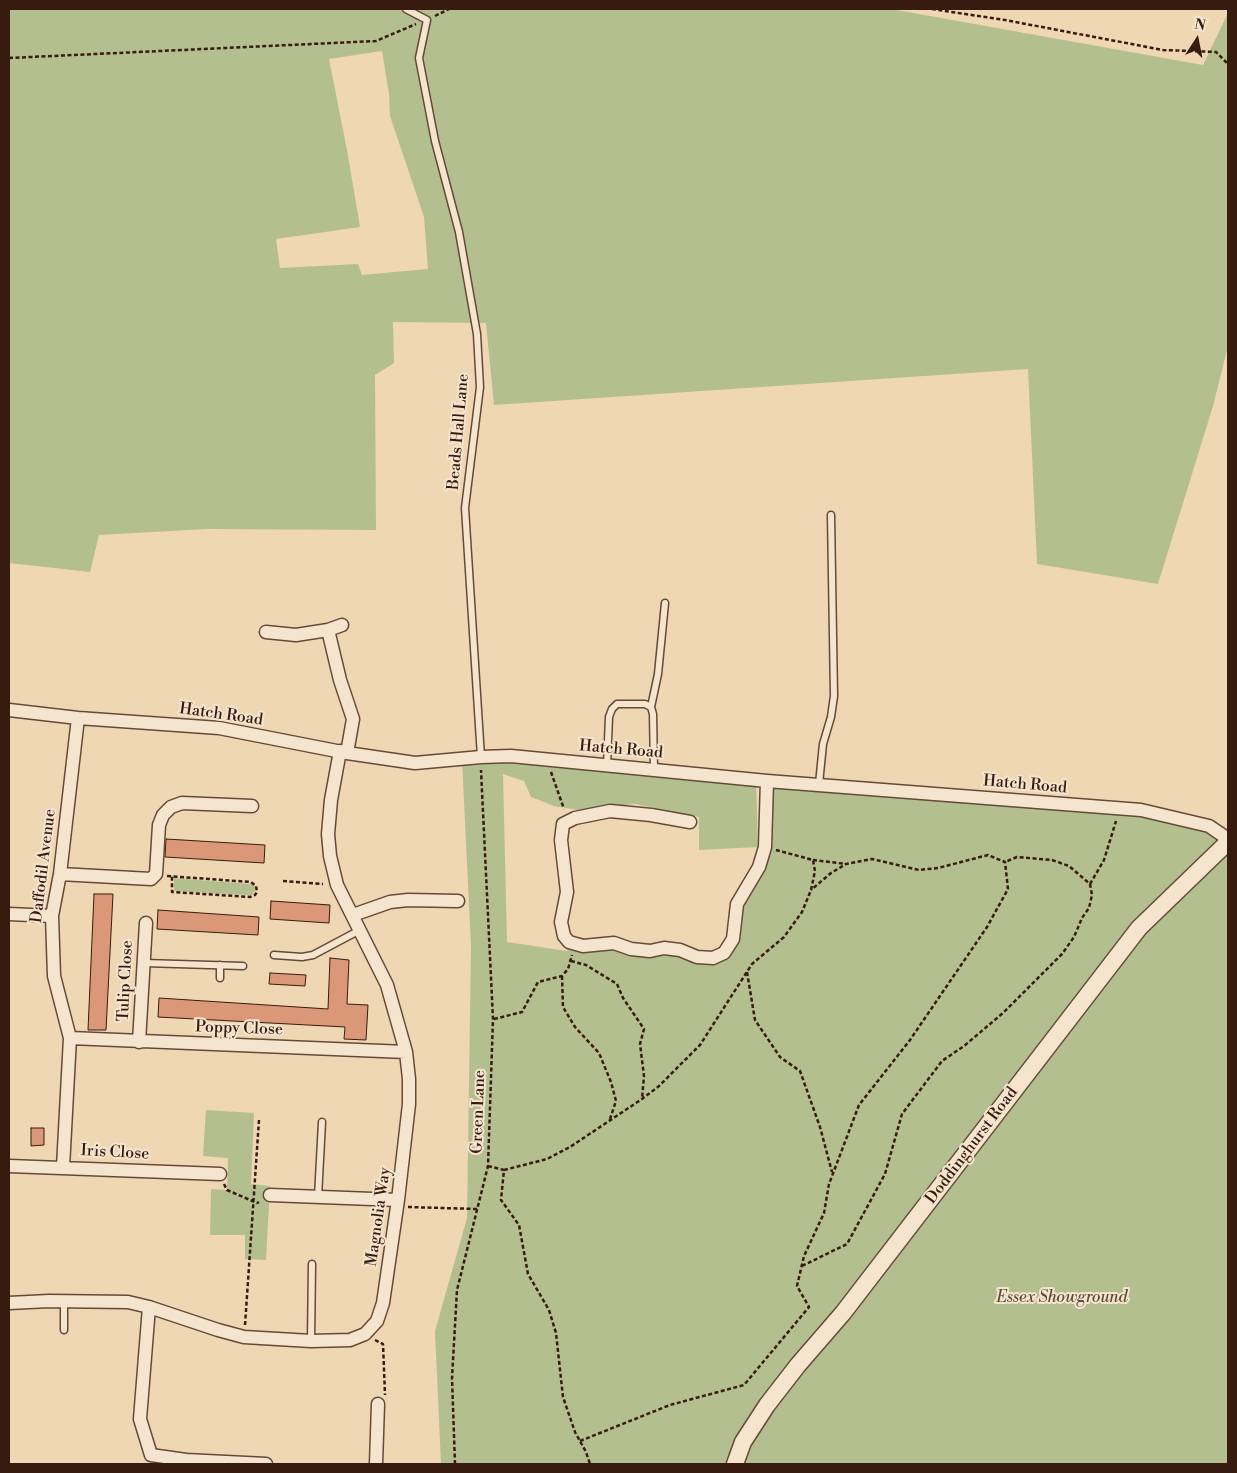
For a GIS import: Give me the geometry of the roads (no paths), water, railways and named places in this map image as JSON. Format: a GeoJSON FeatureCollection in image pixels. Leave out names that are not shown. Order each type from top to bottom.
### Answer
{"type":"FeatureCollection","features":[{"type":"Feature","properties":{"kind":"street"},"geometry":{"type":"LineString","coordinates":[[266,632],[296,635],[328,630],[342,625]]}},
{"type":"Feature","properties":{"kind":"street","name":"Magnolia Way"},"geometry":{"type":"LineString","coordinates":[[311,1341],[350,1340],[365,1334],[378,1321],[383,1303],[398,1203],[409,1104],[406,1052],[387,985],[361,929],[337,884],[330,856],[328,834],[331,800],[353,719],[340,680],[328,630]]}},
{"type":"Feature","properties":{"kind":"street","name":"Hatch Road"},"geometry":{"type":"LineString","coordinates":[[9,710],[78,718],[219,728],[343,752],[415,763],[511,756],[767,781],[1141,810],[1208,826],[1228,841]]}},
{"type":"Feature","properties":{"kind":"street","name":"Daffodil Avenue"},"geometry":{"type":"LineString","coordinates":[[63,1167],[70,1038],[54,976],[52,916],[60,874],[78,718]]}},
{"type":"Feature","properties":{"kind":"street"},"geometry":{"type":"LineString","coordinates":[[690,822],[651,815],[610,811],[575,818],[563,824],[561,840],[567,892],[561,922],[564,936],[570,942],[583,946],[614,943],[631,949],[650,951],[664,948],[680,950],[697,957],[713,958],[724,953],[733,939],[737,904],[759,867],[765,847],[767,781]]}},
{"type":"Feature","properties":{"kind":"street"},"geometry":{"type":"LineString","coordinates":[[60,874],[151,880],[156,874],[159,825],[163,815],[171,807],[182,803],[252,806]]}},
{"type":"Feature","properties":{"kind":"street","name":"Doddinghurst Road"},"geometry":{"type":"LineString","coordinates":[[734,1464],[743,1442],[767,1404],[843,1314],[1138,928],[1228,841]]}},
{"type":"Feature","properties":{"kind":"street"},"geometry":{"type":"LineString","coordinates":[[353,915],[390,902],[408,900],[458,901]]}},
{"type":"Feature","properties":{"kind":"street"},"geometry":{"type":"LineString","coordinates":[[9,914],[52,916]]}},
{"type":"Feature","properties":{"kind":"street","name":"Tulip Close"},"geometry":{"type":"LineString","coordinates":[[139,1042],[146,923]]}},
{"type":"Feature","properties":{"kind":"street","name":"Poppy Close"},"geometry":{"type":"LineString","coordinates":[[70,1038],[406,1052]]}},
{"type":"Feature","properties":{"kind":"street","name":"Iris Close"},"geometry":{"type":"LineString","coordinates":[[9,1166],[220,1174]]}},
{"type":"Feature","properties":{"kind":"street"},"geometry":{"type":"LineString","coordinates":[[270,1195],[398,1203]]}},
{"type":"Feature","properties":{"kind":"street"},"geometry":{"type":"LineString","coordinates":[[9,1303],[64,1301],[128,1302],[244,1337],[311,1341]]}},
{"type":"Feature","properties":{"kind":"street"},"geometry":{"type":"LineString","coordinates":[[149,1307],[140,1419],[148,1459],[266,1464]]}},
{"type":"Feature","properties":{"kind":"street"},"geometry":{"type":"LineString","coordinates":[[376,1464],[378,1404]]}},
{"type":"Feature","properties":{"kind":"lane","name":"Beads Hall Lane"},"geometry":{"type":"LineString","coordinates":[[406,9],[427,20],[419,58],[436,141],[459,232],[477,334],[480,387],[465,508],[481,757]]}},
{"type":"Feature","properties":{"kind":"lane"},"geometry":{"type":"LineString","coordinates":[[819,784],[823,744],[831,717],[834,696],[830,515]]}},
{"type":"Feature","properties":{"kind":"lane"},"geometry":{"type":"LineString","coordinates":[[654,770],[654,723],[651,707],[658,674],[665,603]]}},
{"type":"Feature","properties":{"kind":"lane"},"geometry":{"type":"LineString","coordinates":[[607,766],[609,717],[612,709],[617,704],[645,704],[651,707]]}},
{"type":"Feature","properties":{"kind":"lane"},"geometry":{"type":"LineString","coordinates":[[274,955],[302,957],[313,955],[361,929]]}},
{"type":"Feature","properties":{"kind":"lane"},"geometry":{"type":"LineString","coordinates":[[144,962],[243,966]]}},
{"type":"Feature","properties":{"kind":"lane"},"geometry":{"type":"LineString","coordinates":[[220,966],[220,978]]}},
{"type":"Feature","properties":{"kind":"lane"},"geometry":{"type":"LineString","coordinates":[[318,1197],[322,1122]]}},
{"type":"Feature","properties":{"kind":"lane"},"geometry":{"type":"LineString","coordinates":[[311,1341],[312,1264]]}},
{"type":"Feature","properties":{"kind":"lane"},"geometry":{"type":"LineString","coordinates":[[64,1301],[64,1330]]}},
{"type":"Feature","properties":{"kind":"park label","name":"Essex Showground"},"geometry":{"type":"Point","coordinates":[1062,1298]}}]}
